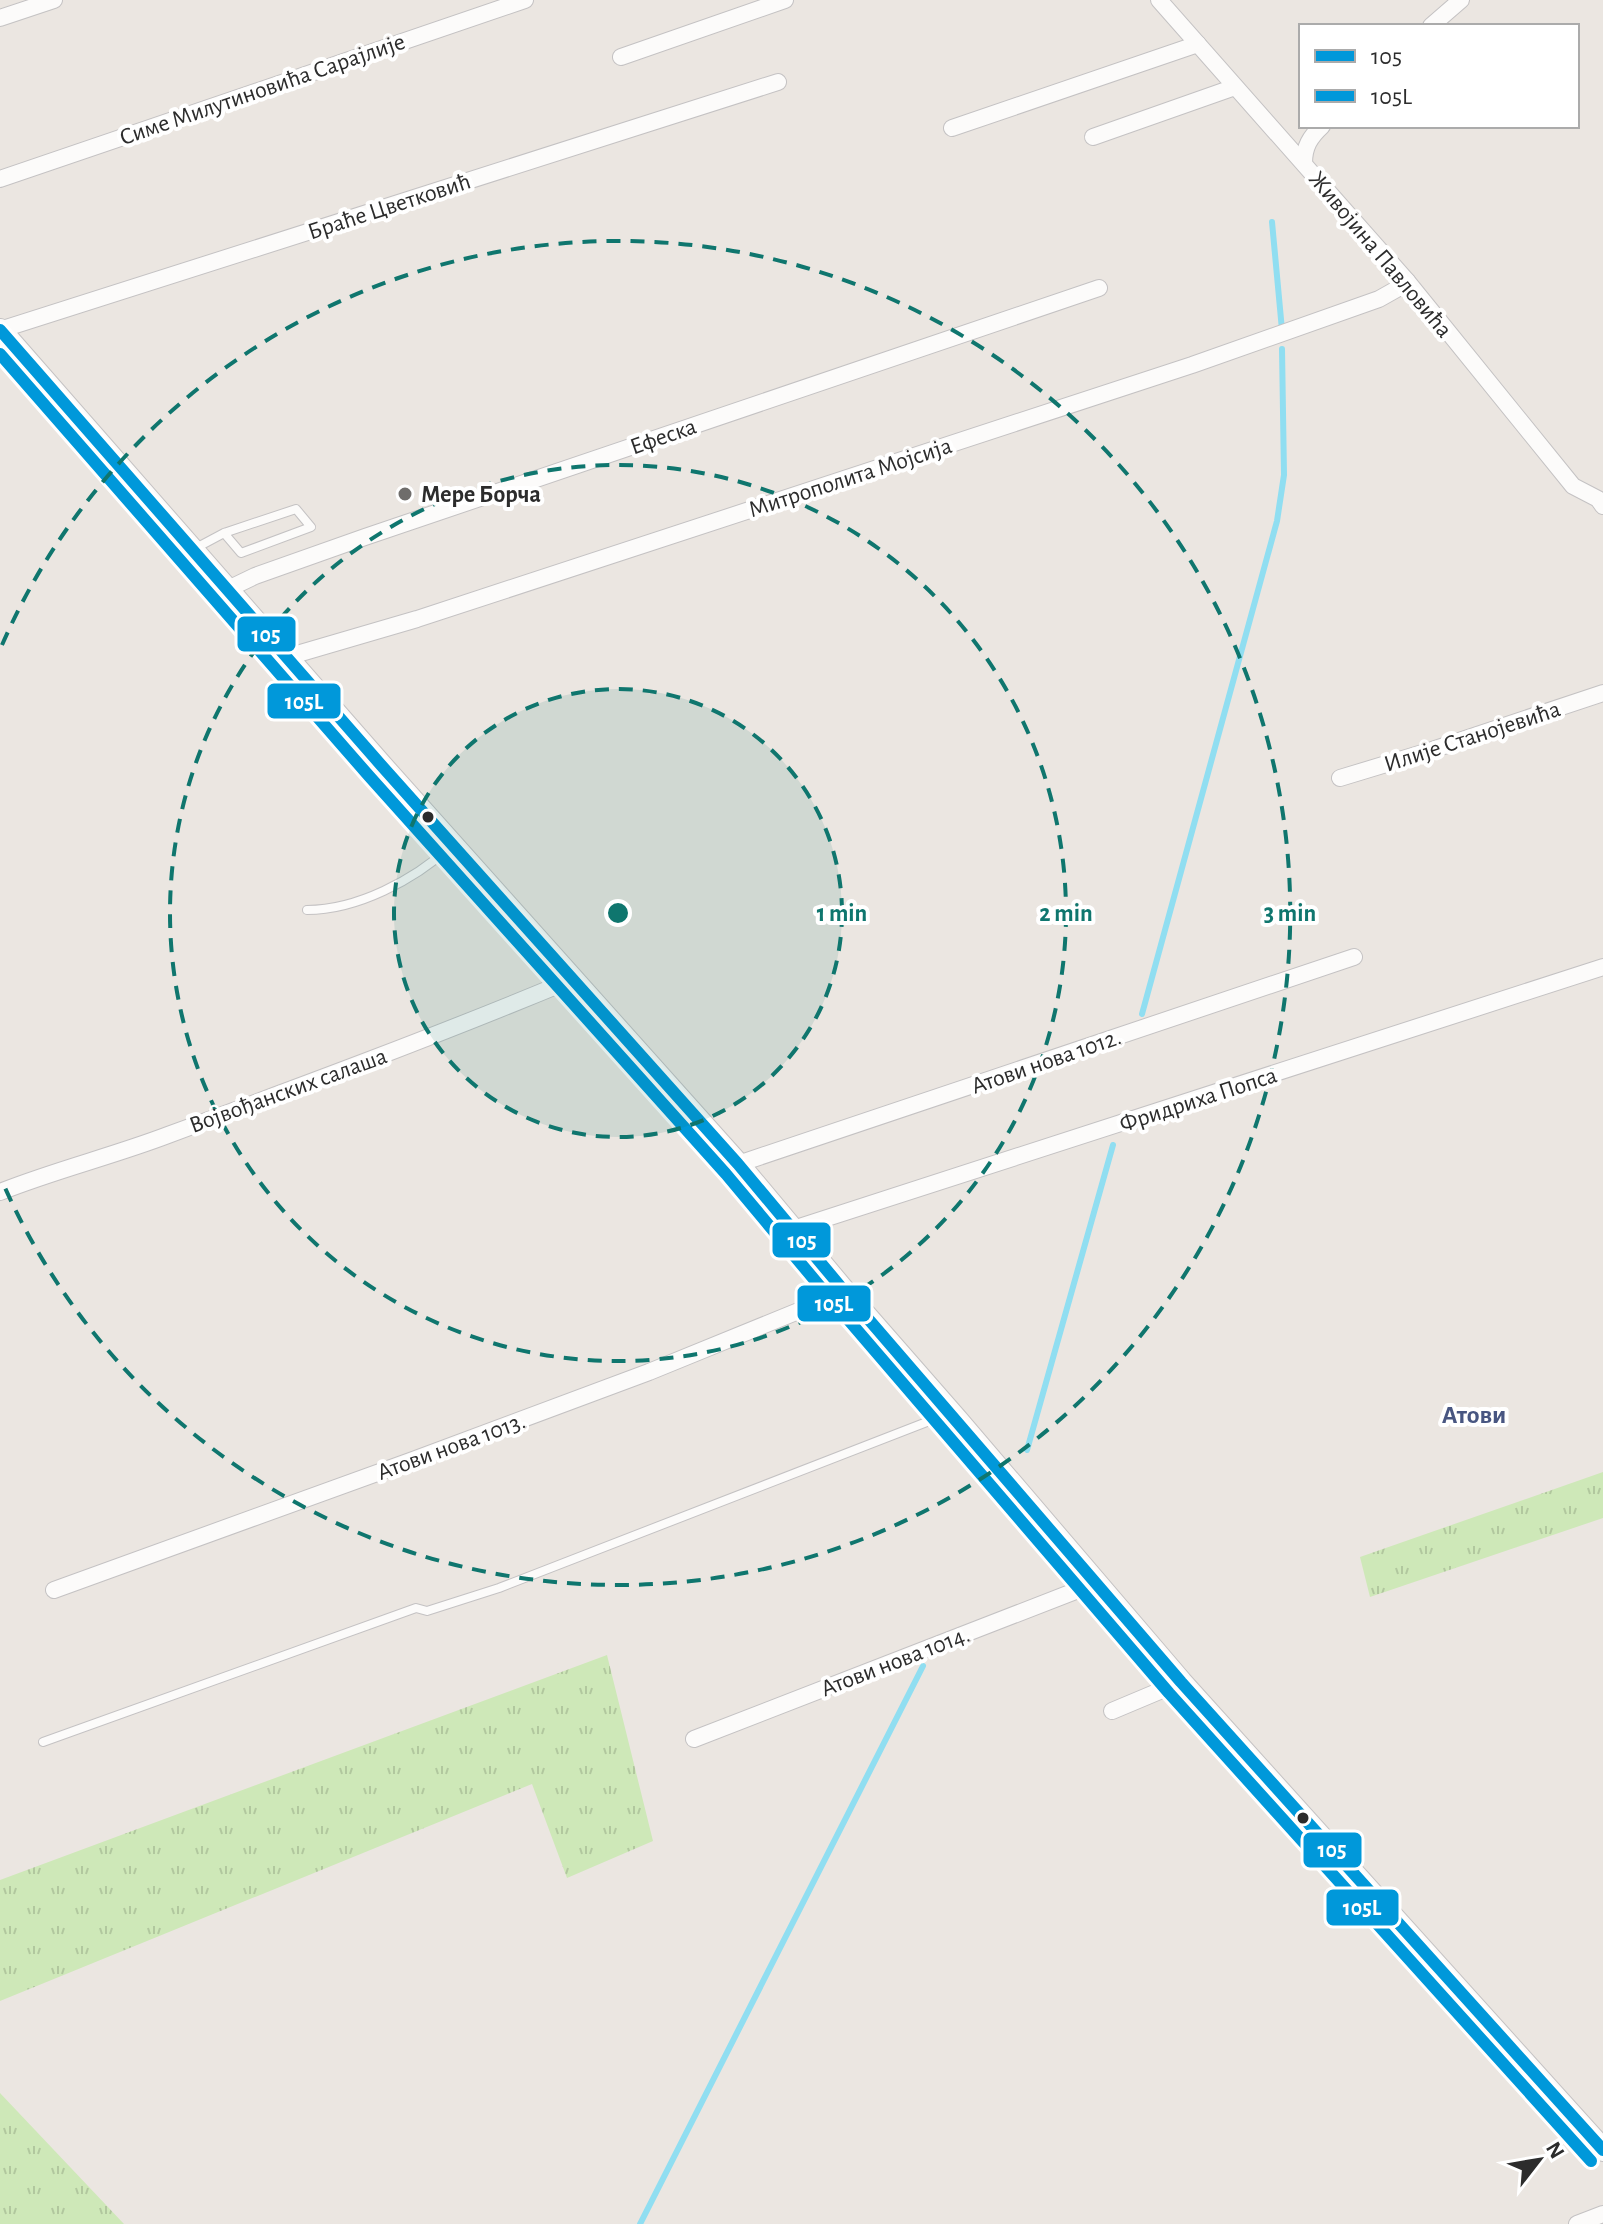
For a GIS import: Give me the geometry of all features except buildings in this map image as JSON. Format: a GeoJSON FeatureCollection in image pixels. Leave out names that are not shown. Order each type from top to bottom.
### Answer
{"type":"FeatureCollection","features":[{"type":"Feature","properties":{"kind":"street"},"geometry":{"type":"LineString","coordinates":[[0,18],[54,0]]}},
{"type":"Feature","properties":{"kind":"street","name":"Симе Милутиновића Сарајлије"},"geometry":{"type":"LineString","coordinates":[[0,179],[525,0]]}},
{"type":"Feature","properties":{"kind":"street"},"geometry":{"type":"LineString","coordinates":[[621,57],[785,0]]}},
{"type":"Feature","properties":{"kind":"street","name":"Живојина Павловића"},"geometry":{"type":"LineString","coordinates":[[1159,0],[1407,281],[1573,486],[1598,499],[1603,506]]}},
{"type":"Feature","properties":{"kind":"street"},"geometry":{"type":"LineString","coordinates":[[1433,24],[1461,0]]}},
{"type":"Feature","properties":{"kind":"street"},"geometry":{"type":"LineString","coordinates":[[952,128],[1198,44]]}},
{"type":"Feature","properties":{"kind":"street","name":"Браће Цветковић"},"geometry":{"type":"LineString","coordinates":[[0,330],[778,82]]}},
{"type":"Feature","properties":{"kind":"street"},"geometry":{"type":"LineString","coordinates":[[1093,137],[1235,87]]}},
{"type":"Feature","properties":{"kind":"street"},"geometry":{"type":"LineString","coordinates":[[1304,163],[1307,143],[1320,128]]}},
{"type":"Feature","properties":{"kind":"street","name":"Митрополита Мојсија"},"geometry":{"type":"LineString","coordinates":[[287,657],[417,619],[1177,370],[1379,299],[1407,281]]}},
{"type":"Feature","properties":{"kind":"street","name":"Ефеска"},"geometry":{"type":"LineString","coordinates":[[228,589],[255,576],[380,532],[1099,288]]}},
{"type":"Feature","properties":{"kind":"street"},"geometry":{"type":"LineString","coordinates":[[0,330],[738,1164],[1181,1682],[1603,2150]]}},
{"type":"Feature","properties":{"kind":"street","name":"Илије Станојевића"},"geometry":{"type":"LineString","coordinates":[[1340,778],[1603,693]]}},
{"type":"Feature","properties":{"kind":"street","name":"Атови нова 1012."},"geometry":{"type":"LineString","coordinates":[[738,1164],[1354,957]]}},
{"type":"Feature","properties":{"kind":"street","name":"Фридриха Попса"},"geometry":{"type":"LineString","coordinates":[[793,1229],[1603,967]]}},
{"type":"Feature","properties":{"kind":"street","name":"Војвођанских салаша"},"geometry":{"type":"LineString","coordinates":[[0,1192],[167,1136],[343,1071],[573,979]]}},
{"type":"Feature","properties":{"kind":"street","name":"Атови нова 1013."},"geometry":{"type":"LineString","coordinates":[[54,1590],[634,1377],[845,1292]]}},
{"type":"Feature","properties":{"kind":"street","name":"Атови нова 1014."},"geometry":{"type":"LineString","coordinates":[[694,1739],[1096,1583]]}},
{"type":"Feature","properties":{"kind":"street"},"geometry":{"type":"LineString","coordinates":[[1112,1711],[1181,1682]]}},
{"type":"Feature","properties":{"kind":"street"},"geometry":{"type":"LineString","coordinates":[[1577,2224],[1603,2214]]}},
{"type":"Feature","properties":{"kind":"lane"},"geometry":{"type":"LineString","coordinates":[[193,549],[224,533],[296,509],[311,527],[241,553],[224,533]]}},
{"type":"Feature","properties":{"kind":"lane"},"geometry":{"type":"LineString","coordinates":[[307,910],[329,910],[388,888],[423,870],[453,844]]}},
{"type":"Feature","properties":{"kind":"lane"},"geometry":{"type":"LineString","coordinates":[[43,1742],[416,1608],[427,1611],[499,1588],[951,1413]]}},
{"type":"Feature","properties":{"kind":"green space"},"geometry":{"type":"Polygon","coordinates":[[[1603,1472],[1603,1518],[1370,1597],[1360,1557],[1603,1472]]]}},
{"type":"Feature","properties":{"kind":"green space"},"geometry":{"type":"Polygon","coordinates":[[[607,1655],[653,1841],[567,1878],[532,1784],[0,2001],[0,1880],[607,1655]]]}},
{"type":"Feature","properties":{"kind":"green space"},"geometry":{"type":"Polygon","coordinates":[[[0,2093],[124,2224],[0,2224],[0,2093]]]}},
{"type":"Feature","properties":{"kind":"waterway"},"geometry":{"type":"LineString","coordinates":[[1272,222],[1282,330]]}},
{"type":"Feature","properties":{"kind":"waterway"},"geometry":{"type":"LineString","coordinates":[[1142,1014],[1277,521],[1284,475],[1282,349]]}},
{"type":"Feature","properties":{"kind":"waterway"},"geometry":{"type":"LineString","coordinates":[[1027,1450],[1113,1145]]}},
{"type":"Feature","properties":{"kind":"waterway"},"geometry":{"type":"LineString","coordinates":[[640,2224],[923,1666]]}},
{"type":"Feature","properties":{"kind":"transit line","name":"105"},"geometry":{"type":"LineString","coordinates":[[0,330],[381,765],[738,1164],[1181,1682],[1603,2150]]}},
{"type":"Feature","properties":{"kind":"transit line","name":"105L"},"geometry":{"type":"LineString","coordinates":[[0,354],[369,776],[726,1174],[1169,1693],[1591,2161]]}},
{"type":"Feature","properties":{"kind":"place","name":"Мере Борча"},"geometry":{"type":"Point","coordinates":[405,494]}},
{"type":"Feature","properties":{"kind":"district","name":"Атови"},"geometry":{"type":"Point","coordinates":[1474,1414]}}]}
